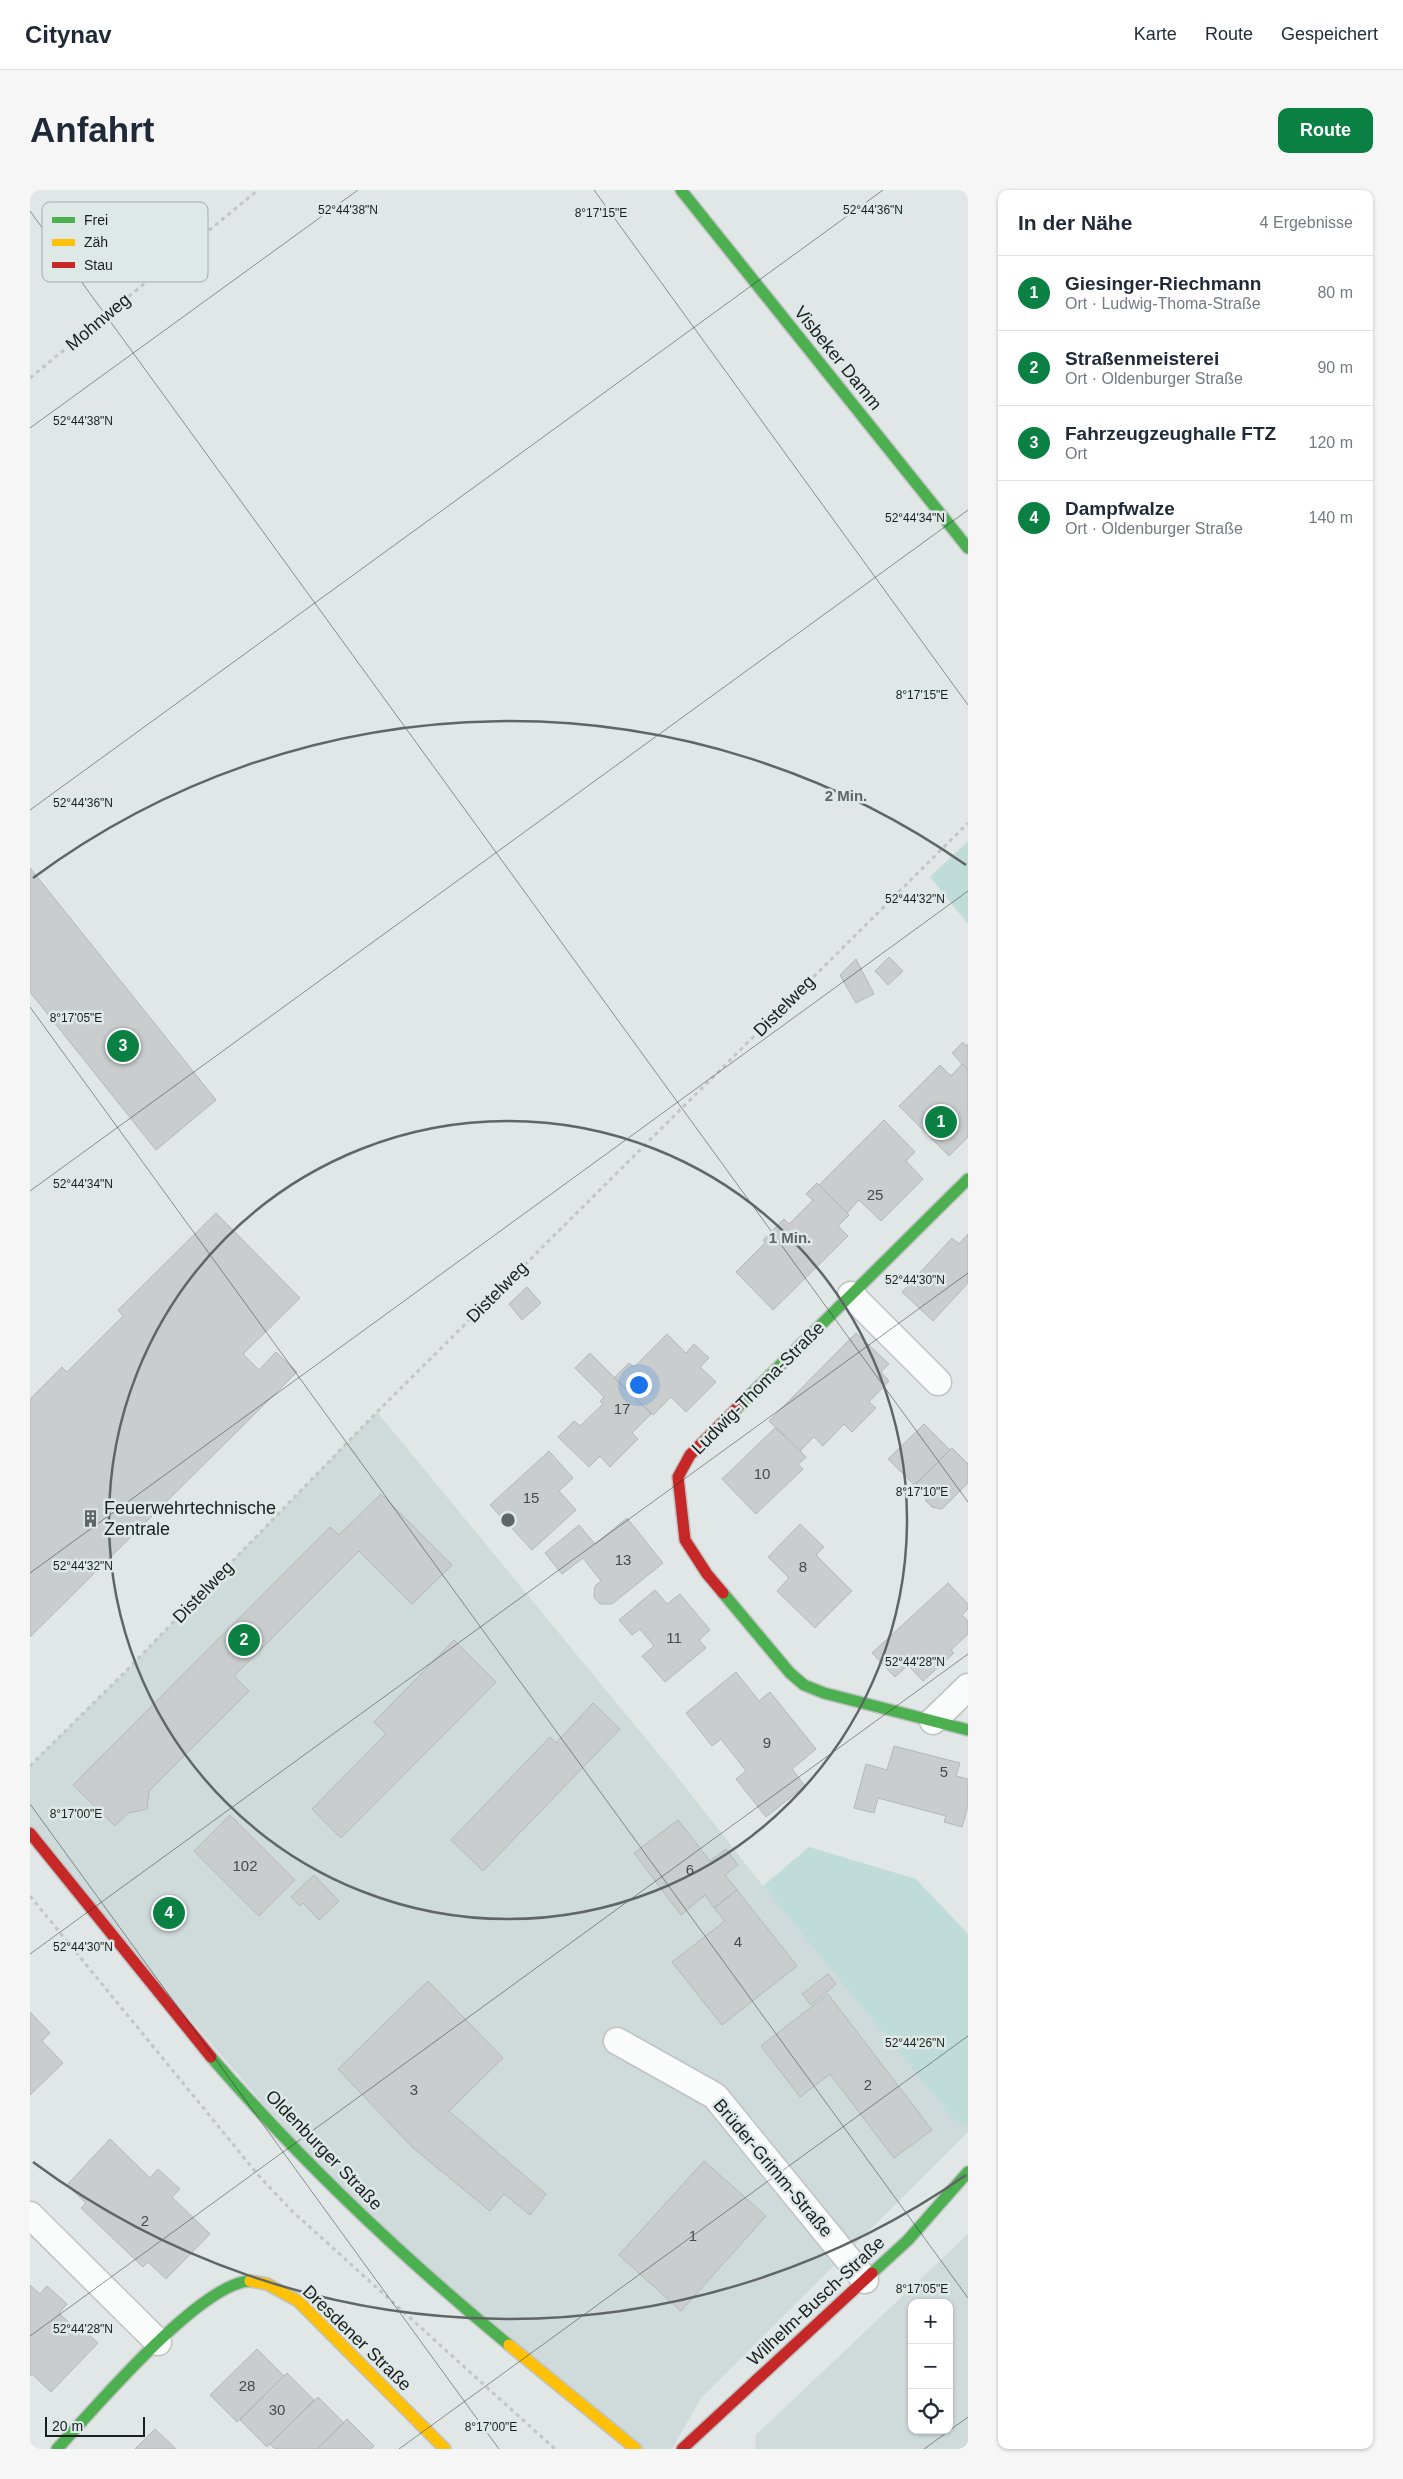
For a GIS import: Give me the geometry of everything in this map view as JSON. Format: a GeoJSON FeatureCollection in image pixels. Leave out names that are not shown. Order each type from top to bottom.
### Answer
{"type":"FeatureCollection","features":[{"type":"Feature","properties":{"kind":"street","name":"Visbeker Damm"},"geometry":{"type":"LineString","coordinates":[[681,190],[968,548]]}},
{"type":"Feature","properties":{"kind":"street","name":"Ludwig-Thoma-Straße"},"geometry":{"type":"LineString","coordinates":[[968,1179],[690,1455],[678,1477],[685,1540],[707,1574],[790,1673],[804,1685],[824,1694],[968,1730]]}},
{"type":"Feature","properties":{"kind":"street"},"geometry":{"type":"LineString","coordinates":[[851,1295],[938,1382]]}},
{"type":"Feature","properties":{"kind":"street"},"geometry":{"type":"LineString","coordinates":[[933,1721],[968,1687]]}},
{"type":"Feature","properties":{"kind":"street","name":"Oldenburger Straße"},"geometry":{"type":"LineString","coordinates":[[30,1833],[278,2132],[352,2207],[448,2293],[636,2449]]}},
{"type":"Feature","properties":{"kind":"street","name":"Brüder-Grimm-Straße"},"geometry":{"type":"LineString","coordinates":[[617,2041],[715,2096],[865,2280]]}},
{"type":"Feature","properties":{"kind":"street","name":"Wilhelm-Busch-Straße"},"geometry":{"type":"LineString","coordinates":[[682,2449],[908,2240],[968,2172]]}},
{"type":"Feature","properties":{"kind":"street"},"geometry":{"type":"LineString","coordinates":[[30,2216],[158,2342]]}},
{"type":"Feature","properties":{"kind":"street","name":"Dresdener Straße"},"geometry":{"type":"LineString","coordinates":[[57,2449],[158,2342],[214,2293],[246,2281],[270,2284],[298,2301],[445,2449]]}},
{"type":"Feature","properties":{"kind":"path","name":"Mohnweg"},"geometry":{"type":"LineString","coordinates":[[208,231],[258,190]]}},
{"type":"Feature","properties":{"kind":"path","name":"Mohnweg"},"geometry":{"type":"LineString","coordinates":[[30,378],[146,282]]}},
{"type":"Feature","properties":{"kind":"path","name":"Distelweg"},"geometry":{"type":"LineString","coordinates":[[30,1766],[127,1670],[377,1412],[968,822]]}},
{"type":"Feature","properties":{"kind":"shaded area"},"geometry":{"type":"Polygon","coordinates":[[[968,841],[968,924],[930,877],[968,841]]]}},
{"type":"Feature","properties":{"kind":"shaded area"},"geometry":{"type":"Polygon","coordinates":[[[377,1412],[675,1774],[763,1886],[953,2119],[963,2126],[968,2126],[968,2132],[701,2398],[672,2449],[636,2449],[352,2207],[30,1833],[30,1766],[127,1670],[377,1412]]]}},
{"type":"Feature","properties":{"kind":"shaded area"},"geometry":{"type":"Polygon","coordinates":[[[809,1847],[916,1879],[968,1934],[968,2126],[963,2126],[953,2119],[763,1886],[809,1847]]]}},
{"type":"Feature","properties":{"kind":"shaded area"},"geometry":{"type":"Polygon","coordinates":[[[968,2234],[968,2449],[755,2449],[756,2435],[968,2234]]]}},
{"type":"Feature","properties":{"kind":"building"},"geometry":{"type":"Polygon","coordinates":[[[30,868],[216,1100],[156,1150],[30,992],[30,868]]]}},
{"type":"Feature","properties":{"kind":"building"},"geometry":{"type":"Polygon","coordinates":[[[889,957],[903,971],[888,985],[875,971],[889,957]]]}},
{"type":"Feature","properties":{"kind":"building"},"geometry":{"type":"Polygon","coordinates":[[[856,959],[874,994],[856,1003],[840,975],[856,959]]]}},
{"type":"Feature","properties":{"kind":"building"},"geometry":{"type":"Polygon","coordinates":[[[963,1042],[966,1046],[968,1044],[968,1070],[952,1053],[963,1042]]]}},
{"type":"Feature","properties":{"kind":"building"},"geometry":{"type":"Polygon","coordinates":[[[962,1064],[968,1070],[968,1137],[949,1156],[899,1106],[940,1065],[951,1076],[962,1064]]]}},
{"type":"Feature","properties":{"kind":"building"},"geometry":{"type":"Polygon","coordinates":[[[884,1120],[915,1152],[906,1161],[923,1179],[881,1221],[859,1200],[847,1213],[819,1185],[884,1120]]]}},
{"type":"Feature","properties":{"kind":"building"},"geometry":{"type":"Polygon","coordinates":[[[817,1183],[849,1215],[838,1226],[848,1236],[773,1310],[736,1272],[765,1243],[763,1240],[784,1219],[789,1224],[813,1200],[806,1194],[817,1183]]]}},
{"type":"Feature","properties":{"kind":"building","name":"Feuerwehrtechnische Zentrale"},"geometry":{"type":"Polygon","coordinates":[[[216,1213],[300,1298],[243,1354],[259,1370],[276,1352],[297,1372],[30,1637],[30,1399],[62,1367],[67,1372],[123,1316],[118,1310],[216,1213]]]}},
{"type":"Feature","properties":{"kind":"building"},"geometry":{"type":"Polygon","coordinates":[[[968,1234],[968,1283],[933,1321],[902,1292],[952,1238],[959,1244],[968,1234]]]}},
{"type":"Feature","properties":{"kind":"building"},"geometry":{"type":"Polygon","coordinates":[[[527,1287],[541,1303],[522,1320],[509,1304],[527,1287]]]}},
{"type":"Feature","properties":{"kind":"building"},"geometry":{"type":"Polygon","coordinates":[[[856,1333],[889,1364],[881,1372],[889,1381],[869,1402],[876,1408],[852,1432],[844,1424],[823,1446],[814,1437],[800,1451],[769,1421],[856,1333]]]}},
{"type":"Feature","properties":{"kind":"building"},"geometry":{"type":"Polygon","coordinates":[[[667,1334],[686,1353],[694,1344],[709,1358],[700,1367],[716,1382],[686,1412],[671,1397],[653,1415],[614,1378],[629,1363],[634,1367],[667,1334]]]}},
{"type":"Feature","properties":{"kind":"building"},"geometry":{"type":"Polygon","coordinates":[[[590,1353],[651,1414],[632,1433],[638,1439],[610,1467],[600,1456],[589,1467],[558,1437],[574,1421],[580,1426],[603,1404],[600,1401],[604,1397],[575,1368],[590,1353]]]}},
{"type":"Feature","properties":{"kind":"building"},"geometry":{"type":"Polygon","coordinates":[[[924,1424],[950,1450],[914,1485],[888,1459],[924,1424]]]}},
{"type":"Feature","properties":{"kind":"building"},"geometry":{"type":"Polygon","coordinates":[[[776,1427],[806,1457],[798,1465],[803,1469],[756,1514],[722,1479],[776,1427]]]}},
{"type":"Feature","properties":{"kind":"building"},"geometry":{"type":"Polygon","coordinates":[[[952,1448],[968,1464],[968,1483],[942,1509],[932,1507],[926,1501],[925,1493],[916,1484],[952,1448]]]}},
{"type":"Feature","properties":{"kind":"building"},"geometry":{"type":"Polygon","coordinates":[[[549,1451],[573,1478],[559,1491],[576,1510],[532,1550],[490,1505],[549,1451]]]}},
{"type":"Feature","properties":{"kind":"building"},"geometry":{"type":"Polygon","coordinates":[[[381,1494],[452,1565],[412,1604],[359,1551],[234,1676],[249,1691],[149,1791],[147,1809],[128,1813],[115,1826],[73,1785],[330,1527],[339,1535],[381,1494]]]}},
{"type":"Feature","properties":{"kind":"building"},"geometry":{"type":"Polygon","coordinates":[[[627,1518],[663,1563],[612,1604],[600,1604],[594,1597],[595,1586],[601,1581],[583,1558],[562,1574],[545,1553],[579,1525],[595,1544],[627,1518]]]}},
{"type":"Feature","properties":{"kind":"building"},"geometry":{"type":"Polygon","coordinates":[[[800,1524],[824,1547],[816,1555],[852,1591],[815,1628],[777,1591],[789,1578],[768,1557],[800,1524]]]}},
{"type":"Feature","properties":{"kind":"building"},"geometry":{"type":"Polygon","coordinates":[[[948,1583],[968,1604],[968,1609],[962,1615],[968,1621],[968,1634],[951,1650],[954,1653],[923,1681],[908,1665],[895,1677],[872,1653],[948,1583]]]}},
{"type":"Feature","properties":{"kind":"building"},"geometry":{"type":"Polygon","coordinates":[[[655,1590],[667,1604],[680,1594],[710,1630],[699,1640],[706,1648],[665,1682],[642,1656],[654,1646],[640,1629],[632,1635],[619,1620],[655,1590]]]}},
{"type":"Feature","properties":{"kind":"building"},"geometry":{"type":"Polygon","coordinates":[[[454,1640],[496,1682],[341,1838],[312,1809],[386,1734],[374,1722],[454,1640]]]}},
{"type":"Feature","properties":{"kind":"building"},"geometry":{"type":"Polygon","coordinates":[[[736,1672],[759,1701],[770,1692],[816,1749],[792,1769],[805,1786],[766,1817],[736,1779],[746,1771],[721,1739],[712,1746],[686,1713],[736,1672]]]}},
{"type":"Feature","properties":{"kind":"building"},"geometry":{"type":"Polygon","coordinates":[[[593,1703],[620,1729],[483,1871],[451,1840],[550,1737],[556,1743],[593,1703]]]}},
{"type":"Feature","properties":{"kind":"building"},"geometry":{"type":"Polygon","coordinates":[[[894,1746],[960,1763],[956,1776],[968,1779],[968,1806],[962,1827],[944,1822],[946,1816],[878,1798],[874,1813],[854,1808],[866,1764],[887,1770],[894,1746]]]}},
{"type":"Feature","properties":{"kind":"building"},"geometry":{"type":"Polygon","coordinates":[[[230,1815],[295,1880],[259,1916],[194,1851],[230,1815]]]}},
{"type":"Feature","properties":{"kind":"building"},"geometry":{"type":"Polygon","coordinates":[[[678,1820],[710,1861],[726,1849],[738,1865],[725,1875],[737,1890],[714,1908],[705,1895],[681,1915],[634,1853],[678,1820]]]}},
{"type":"Feature","properties":{"kind":"building"},"geometry":{"type":"Polygon","coordinates":[[[314,1875],[339,1901],[319,1920],[303,1903],[300,1906],[291,1897],[314,1875]]]}},
{"type":"Feature","properties":{"kind":"building"},"geometry":{"type":"Polygon","coordinates":[[[737,1890],[797,1966],[722,2025],[672,1962],[725,1921],[714,1908],[737,1890]]]}},
{"type":"Feature","properties":{"kind":"building"},"geometry":{"type":"Polygon","coordinates":[[[828,1974],[836,1984],[811,2005],[802,1994],[828,1974]]]}},
{"type":"Feature","properties":{"kind":"building"},"geometry":{"type":"Polygon","coordinates":[[[428,1981],[503,2058],[449,2111],[546,2194],[530,2215],[504,2194],[490,2211],[412,2147],[338,2069],[428,1981]]]}},
{"type":"Feature","properties":{"kind":"building"},"geometry":{"type":"Polygon","coordinates":[[[828,1994],[932,2130],[894,2158],[830,2074],[800,2097],[761,2046],[828,1994]]]}},
{"type":"Feature","properties":{"kind":"building"},"geometry":{"type":"Polygon","coordinates":[[[30,2012],[50,2033],[42,2041],[63,2063],[30,2095],[30,2012]]]}},
{"type":"Feature","properties":{"kind":"building"},"geometry":{"type":"Polygon","coordinates":[[[110,2139],[150,2178],[158,2169],[180,2189],[172,2197],[210,2234],[166,2279],[148,2262],[143,2267],[81,2208],[86,2203],[67,2185],[110,2139]]]}},
{"type":"Feature","properties":{"kind":"building"},"geometry":{"type":"Polygon","coordinates":[[[704,2161],[766,2216],[681,2311],[619,2255],[704,2161]]]}},
{"type":"Feature","properties":{"kind":"building"},"geometry":{"type":"Polygon","coordinates":[[[30,2285],[40,2294],[47,2286],[67,2304],[59,2313],[80,2333],[84,2330],[98,2343],[51,2392],[32,2374],[30,2376],[30,2285]]]}},
{"type":"Feature","properties":{"kind":"building"},"geometry":{"type":"Polygon","coordinates":[[[257,2349],[284,2376],[237,2422],[210,2395],[257,2349]]]}},
{"type":"Feature","properties":{"kind":"building"},"geometry":{"type":"Polygon","coordinates":[[[287,2373],[314,2400],[267,2447],[240,2420],[287,2373]]]}},
{"type":"Feature","properties":{"kind":"building"},"geometry":{"type":"Polygon","coordinates":[[[318,2397],[344,2423],[317,2449],[275,2449],[270,2444],[318,2397]]]}},
{"type":"Feature","properties":{"kind":"building"},"geometry":{"type":"Polygon","coordinates":[[[347,2419],[374,2446],[371,2449],[317,2449],[347,2419]]]}},
{"type":"Feature","properties":{"kind":"building"},"geometry":{"type":"Polygon","coordinates":[[[155,2429],[176,2449],[135,2449],[155,2429]]]}},
{"type":"Feature","properties":{"kind":"traffic: fast"},"geometry":{"type":"LineString","coordinates":[[681,190],[968,548]]}},
{"type":"Feature","properties":{"kind":"traffic: fast"},"geometry":{"type":"LineString","coordinates":[[737,1408],[968,1179]]}},
{"type":"Feature","properties":{"kind":"traffic: fast"},"geometry":{"type":"LineString","coordinates":[[723,1593],[790,1673],[804,1685],[824,1693],[968,1730]]}},
{"type":"Feature","properties":{"kind":"traffic: fast"},"geometry":{"type":"LineString","coordinates":[[211,2057],[281,2134],[354,2207],[430,2278],[509,2345]]}},
{"type":"Feature","properties":{"kind":"traffic: fast"},"geometry":{"type":"LineString","coordinates":[[872,2273],[908,2240],[968,2172]]}},
{"type":"Feature","properties":{"kind":"traffic: fast"},"geometry":{"type":"LineString","coordinates":[[57,2449],[121,2379],[176,2325],[204,2303],[229,2287],[250,2281]]}},
{"type":"Feature","properties":{"kind":"traffic: slow"},"geometry":{"type":"LineString","coordinates":[[250,2281],[267,2284],[298,2301],[445,2449]]}},
{"type":"Feature","properties":{"kind":"traffic: slow"},"geometry":{"type":"LineString","coordinates":[[509,2345],[636,2449]]}},
{"type":"Feature","properties":{"kind":"traffic: jam"},"geometry":{"type":"LineString","coordinates":[[723,1593],[707,1574],[685,1540],[678,1477],[690,1455],[737,1408]]}},
{"type":"Feature","properties":{"kind":"traffic: jam"},"geometry":{"type":"LineString","coordinates":[[30,1833],[211,2057]]}},
{"type":"Feature","properties":{"kind":"traffic: jam"},"geometry":{"type":"LineString","coordinates":[[682,2449],[872,2273]]}},
{"type":"Feature","properties":{"kind":"place","name":"Fahrzeugzeughalle FTZ"},"geometry":{"type":"Point","coordinates":[123,1046]}},
{"type":"Feature","properties":{"kind":"place","name":"Giesinger-Riechmann"},"geometry":{"type":"Point","coordinates":[941,1122]}},
{"type":"Feature","properties":{"kind":"place","name":"Feuerwehrtechnische Zentrale"},"geometry":{"type":"Point","coordinates":[90,1518]}},
{"type":"Feature","properties":{"kind":"place","name":"Straßenmeisterei"},"geometry":{"type":"Point","coordinates":[244,1640]}},
{"type":"Feature","properties":{"kind":"place","name":"Dampfwalze"},"geometry":{"type":"Point","coordinates":[169,1913]}}]}
